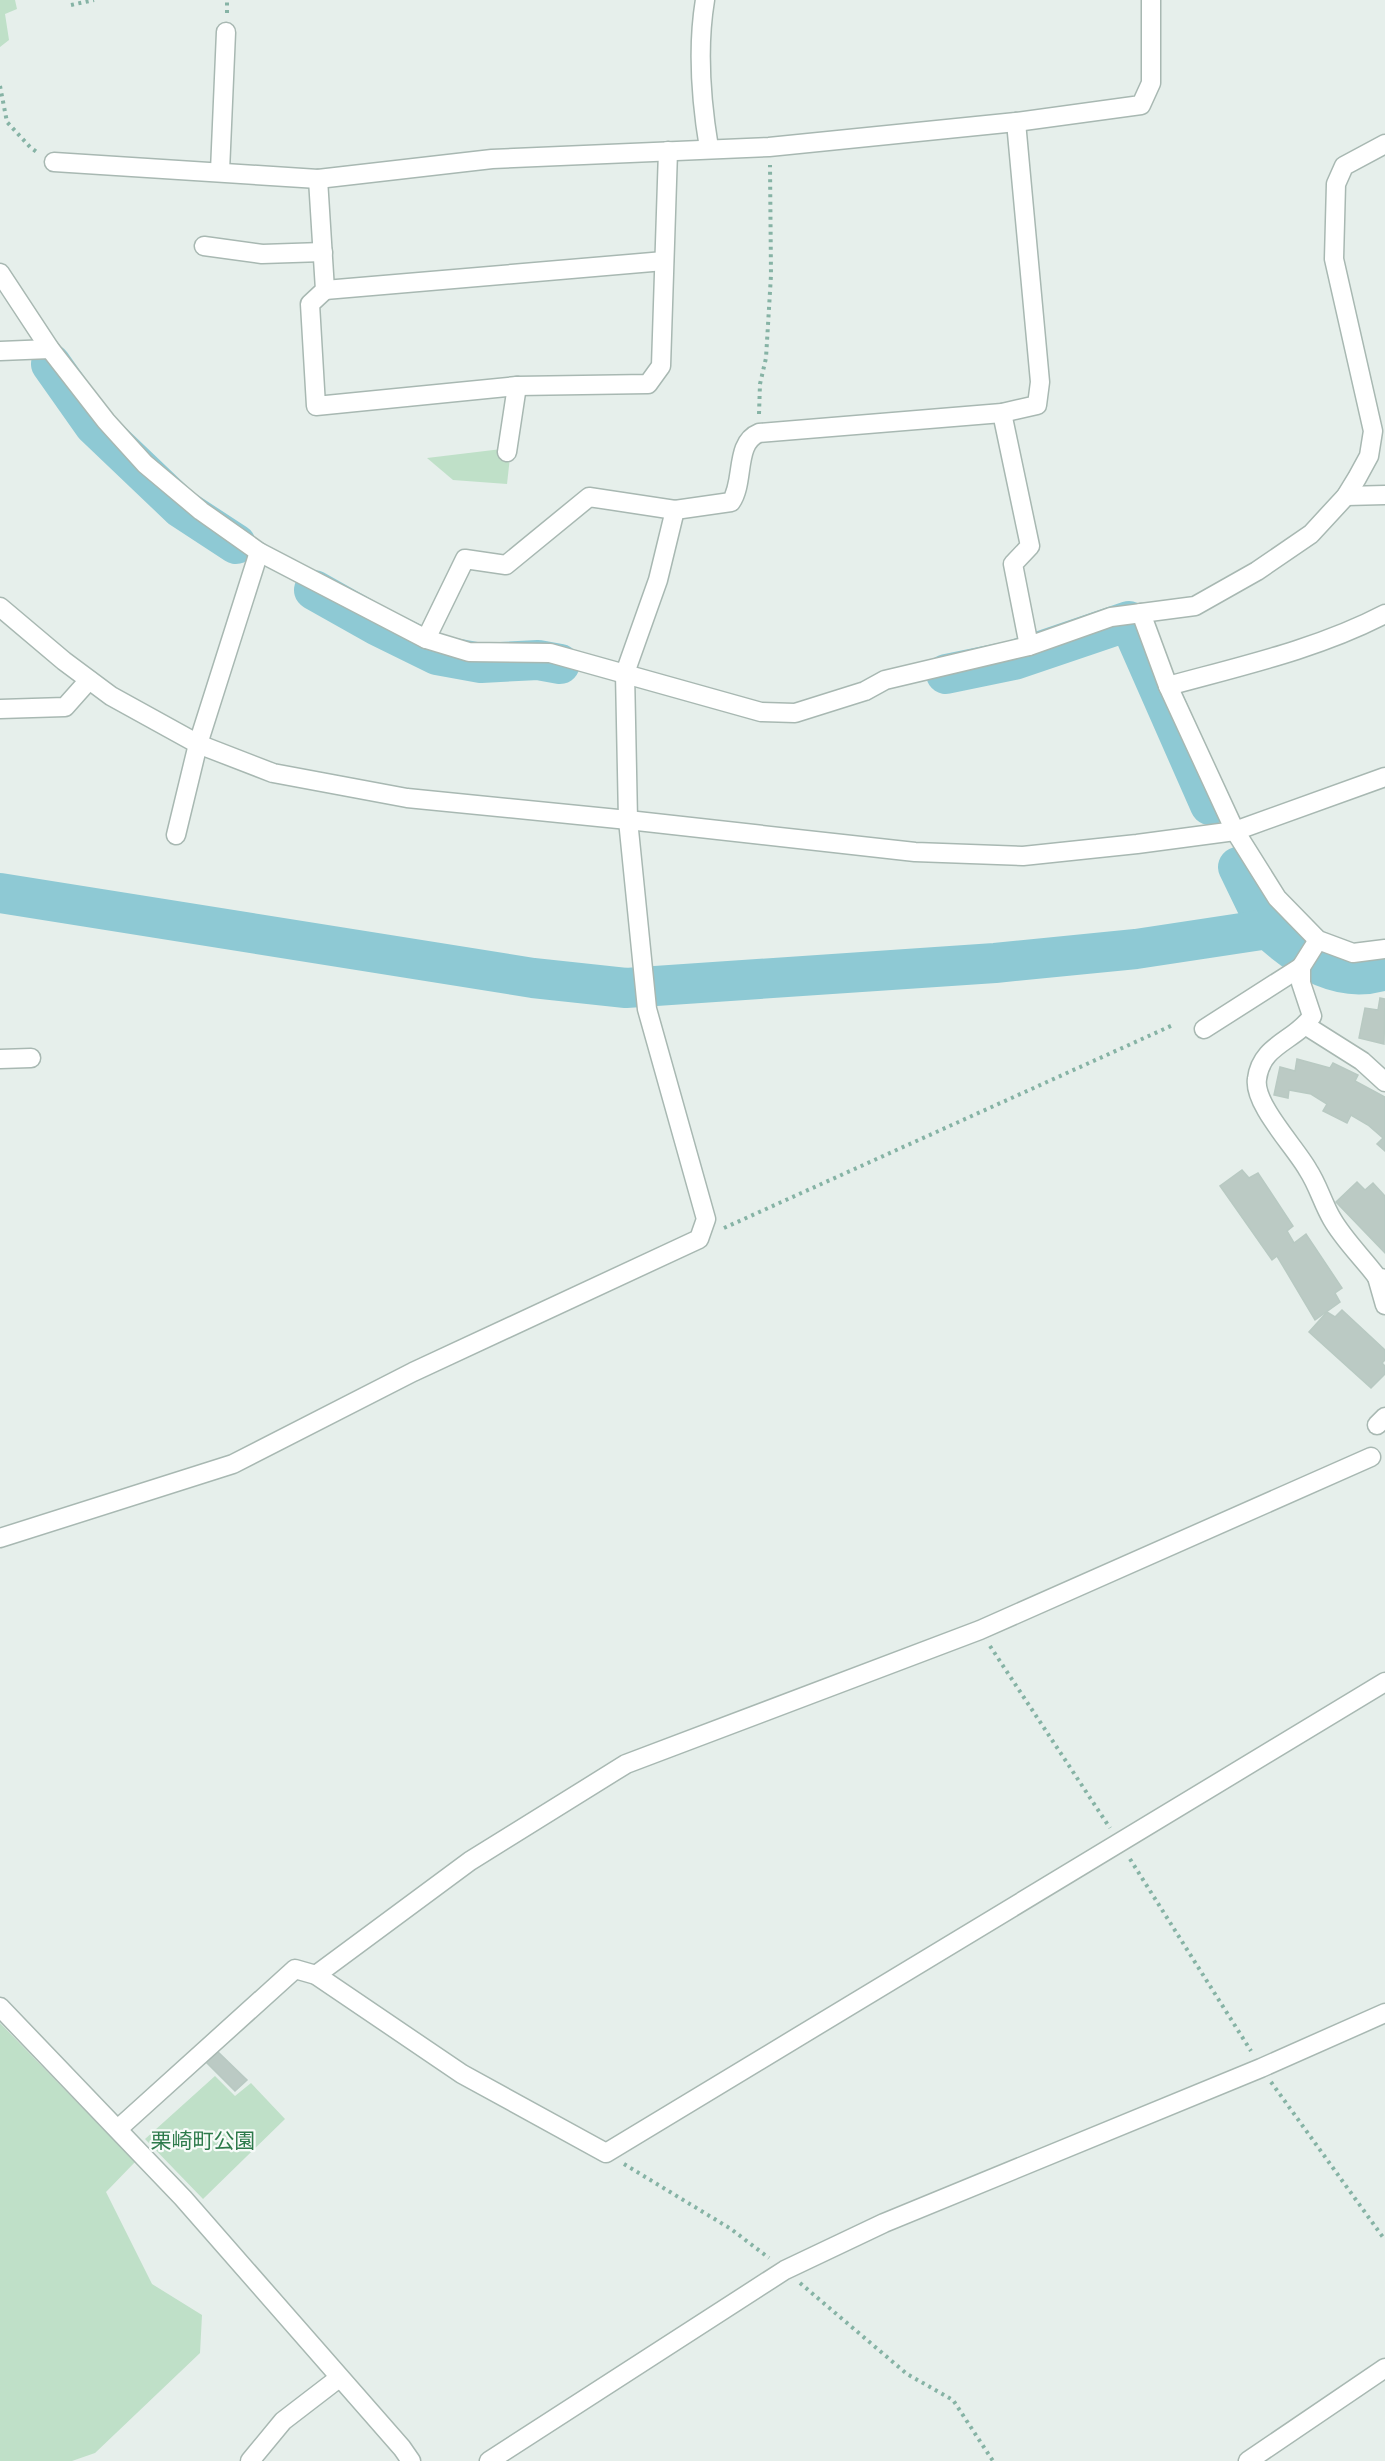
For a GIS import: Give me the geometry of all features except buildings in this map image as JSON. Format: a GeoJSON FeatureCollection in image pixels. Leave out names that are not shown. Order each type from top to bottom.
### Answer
{"type":"FeatureCollection","features":[{"type":"Feature","properties":{"kind":"street"},"geometry":{"type":"LineString","coordinates":[[705,0],[702,57],[703,112],[710,148]]}},
{"type":"Feature","properties":{"kind":"street"},"geometry":{"type":"LineString","coordinates":[[54,162],[318,179],[492,159],[770,147],[1016,122],[1141,105],[1151,83],[1151,0]]}},
{"type":"Feature","properties":{"kind":"street"},"geometry":{"type":"LineString","coordinates":[[220,171],[226,32]]}},
{"type":"Feature","properties":{"kind":"street"},"geometry":{"type":"LineString","coordinates":[[426,639],[465,559],[506,565],[589,497],[675,510],[731,502],[738,492],[746,443],[751,436],[759,433],[1002,413],[1037,405],[1040,382],[1016,122]]}},
{"type":"Feature","properties":{"kind":"street"},"geometry":{"type":"LineString","coordinates":[[0,273],[50,349],[106,421],[145,464],[201,511],[259,552],[426,639],[469,652],[550,653],[761,712],[795,713],[865,691],[885,680],[1029,646],[1111,617],[1196,606],[1247,577],[1311,534],[1346,496],[1369,456],[1373,431],[1334,259],[1336,184],[1344,166],[1385,144]]}},
{"type":"Feature","properties":{"kind":"street"},"geometry":{"type":"LineString","coordinates":[[664,261],[325,290],[310,304],[316,406],[517,386],[648,384],[661,366],[668,151]]}},
{"type":"Feature","properties":{"kind":"street"},"geometry":{"type":"LineString","coordinates":[[318,179],[325,290]]}},
{"type":"Feature","properties":{"kind":"street"},"geometry":{"type":"LineString","coordinates":[[204,246],[261,254],[323,252]]}},
{"type":"Feature","properties":{"kind":"street"},"geometry":{"type":"LineString","coordinates":[[0,351],[50,349]]}},
{"type":"Feature","properties":{"kind":"street"},"geometry":{"type":"LineString","coordinates":[[507,452],[517,386]]}},
{"type":"Feature","properties":{"kind":"street"},"geometry":{"type":"LineString","coordinates":[[1002,413],[1030,546],[1013,564],[1029,646]]}},
{"type":"Feature","properties":{"kind":"street"},"geometry":{"type":"LineString","coordinates":[[1346,496],[1385,495]]}},
{"type":"Feature","properties":{"kind":"street"},"geometry":{"type":"LineString","coordinates":[[0,1538],[233,1464],[413,1372],[699,1239],[706,1219],[647,1009],[628,820],[626,673],[658,580],[675,510]]}},
{"type":"Feature","properties":{"kind":"street"},"geometry":{"type":"LineString","coordinates":[[176,835],[198,744],[259,552]]}},
{"type":"Feature","properties":{"kind":"street"},"geometry":{"type":"LineString","coordinates":[[0,607],[111,696],[198,744],[273,773],[407,798],[915,852],[1023,856],[1235,831],[1385,777]]}},
{"type":"Feature","properties":{"kind":"street"},"geometry":{"type":"LineString","coordinates":[[1141,614],[1168,686],[1235,831],[1277,898],[1316,943],[1353,953],[1385,949]]}},
{"type":"Feature","properties":{"kind":"street"},"geometry":{"type":"LineString","coordinates":[[1168,686],[1271,658],[1363,625],[1385,614]]}},
{"type":"Feature","properties":{"kind":"street"},"geometry":{"type":"LineString","coordinates":[[0,709],[65,707],[89,680]]}},
{"type":"Feature","properties":{"kind":"street"},"geometry":{"type":"LineString","coordinates":[[1316,943],[1303,965],[1301,982],[1312,1016],[1305,1025],[1279,1042],[1263,1059],[1256,1081],[1261,1101],[1309,1171],[1333,1220],[1381,1278],[1385,1305]]}},
{"type":"Feature","properties":{"kind":"street"},"geometry":{"type":"LineString","coordinates":[[1204,1029],[1303,965]]}},
{"type":"Feature","properties":{"kind":"street"},"geometry":{"type":"LineString","coordinates":[[1305,1025],[1362,1061],[1385,1082]]}},
{"type":"Feature","properties":{"kind":"street"},"geometry":{"type":"LineString","coordinates":[[0,1059],[31,1058]]}},
{"type":"Feature","properties":{"kind":"street"},"geometry":{"type":"LineString","coordinates":[[316,1975],[470,1861],[626,1764],[980,1630],[1371,1457]]}},
{"type":"Feature","properties":{"kind":"street"},"geometry":{"type":"LineString","coordinates":[[119,2128],[295,1969],[316,1975],[462,2074],[606,2153],[1385,1682]]}},
{"type":"Feature","properties":{"kind":"street"},"geometry":{"type":"LineString","coordinates":[[0,2007],[119,2128],[183,2198],[411,2461]]}},
{"type":"Feature","properties":{"kind":"street"},"geometry":{"type":"LineString","coordinates":[[489,2461],[785,2270],[884,2223],[1261,2068],[1385,2013]]}},
{"type":"Feature","properties":{"kind":"street"},"geometry":{"type":"LineString","coordinates":[[1248,2461],[1385,2368]]}},
{"type":"Feature","properties":{"kind":"street"},"geometry":{"type":"LineString","coordinates":[[250,2461],[283,2421],[339,2378]]}},
{"type":"Feature","properties":{"kind":"path"},"geometry":{"type":"LineString","coordinates":[[71,6],[94,0]]}},
{"type":"Feature","properties":{"kind":"path"},"geometry":{"type":"LineString","coordinates":[[0,86],[7,122],[30,147],[54,162]]}},
{"type":"Feature","properties":{"kind":"path"},"geometry":{"type":"LineString","coordinates":[[759,433],[760,384],[766,358],[771,275],[770,147]]}},
{"type":"Feature","properties":{"kind":"path"},"geometry":{"type":"LineString","coordinates":[[699,1239],[1173,1025]]}},
{"type":"Feature","properties":{"kind":"path"},"geometry":{"type":"LineString","coordinates":[[1261,2068],[1385,2240]]}},
{"type":"Feature","properties":{"kind":"path"},"geometry":{"type":"LineString","coordinates":[[606,2153],[731,2229],[785,2270],[907,2374],[953,2400],[993,2461]]}},
{"type":"Feature","properties":{"kind":"green space"},"geometry":{"type":"Polygon","coordinates":[[[0,0],[15,0],[17,9],[5,14],[9,40],[0,47],[0,0]]]}},
{"type":"Feature","properties":{"kind":"green space"},"geometry":{"type":"Polygon","coordinates":[[[511,448],[507,484],[453,480],[427,458],[511,448]]]}},
{"type":"Feature","properties":{"kind":"green space"},"geometry":{"type":"Polygon","coordinates":[[[0,2023],[135,2162],[106,2192],[152,2284],[202,2315],[200,2353],[95,2453],[72,2461],[0,2461],[0,2023]]]}},
{"type":"Feature","properties":{"kind":"green space","name":"栗崎町公園"},"geometry":{"type":"Polygon","coordinates":[[[215,2076],[235,2096],[251,2083],[285,2119],[203,2199],[145,2139],[215,2076]]]}},
{"type":"Feature","properties":{"kind":"waterway"},"geometry":{"type":"LineString","coordinates":[[51,364],[94,425],[181,508],[236,544]]}},
{"type":"Feature","properties":{"kind":"waterway"},"geometry":{"type":"LineString","coordinates":[[314,590],[378,626],[437,655],[481,663],[538,660],[560,664]]}},
{"type":"Feature","properties":{"kind":"waterway"},"geometry":{"type":"LineString","coordinates":[[946,674],[1014,660],[1129,621],[1210,805]]}},
{"type":"Feature","properties":{"kind":"waterway"},"geometry":{"type":"LineString","coordinates":[[1238,867],[1268,929]]}},
{"type":"Feature","properties":{"kind":"waterway"},"geometry":{"type":"LineString","coordinates":[[0,893],[533,978],[626,988],[995,963],[1136,949],[1268,929],[1293,950],[1322,966],[1353,974],[1369,974],[1385,970]]}}]}
